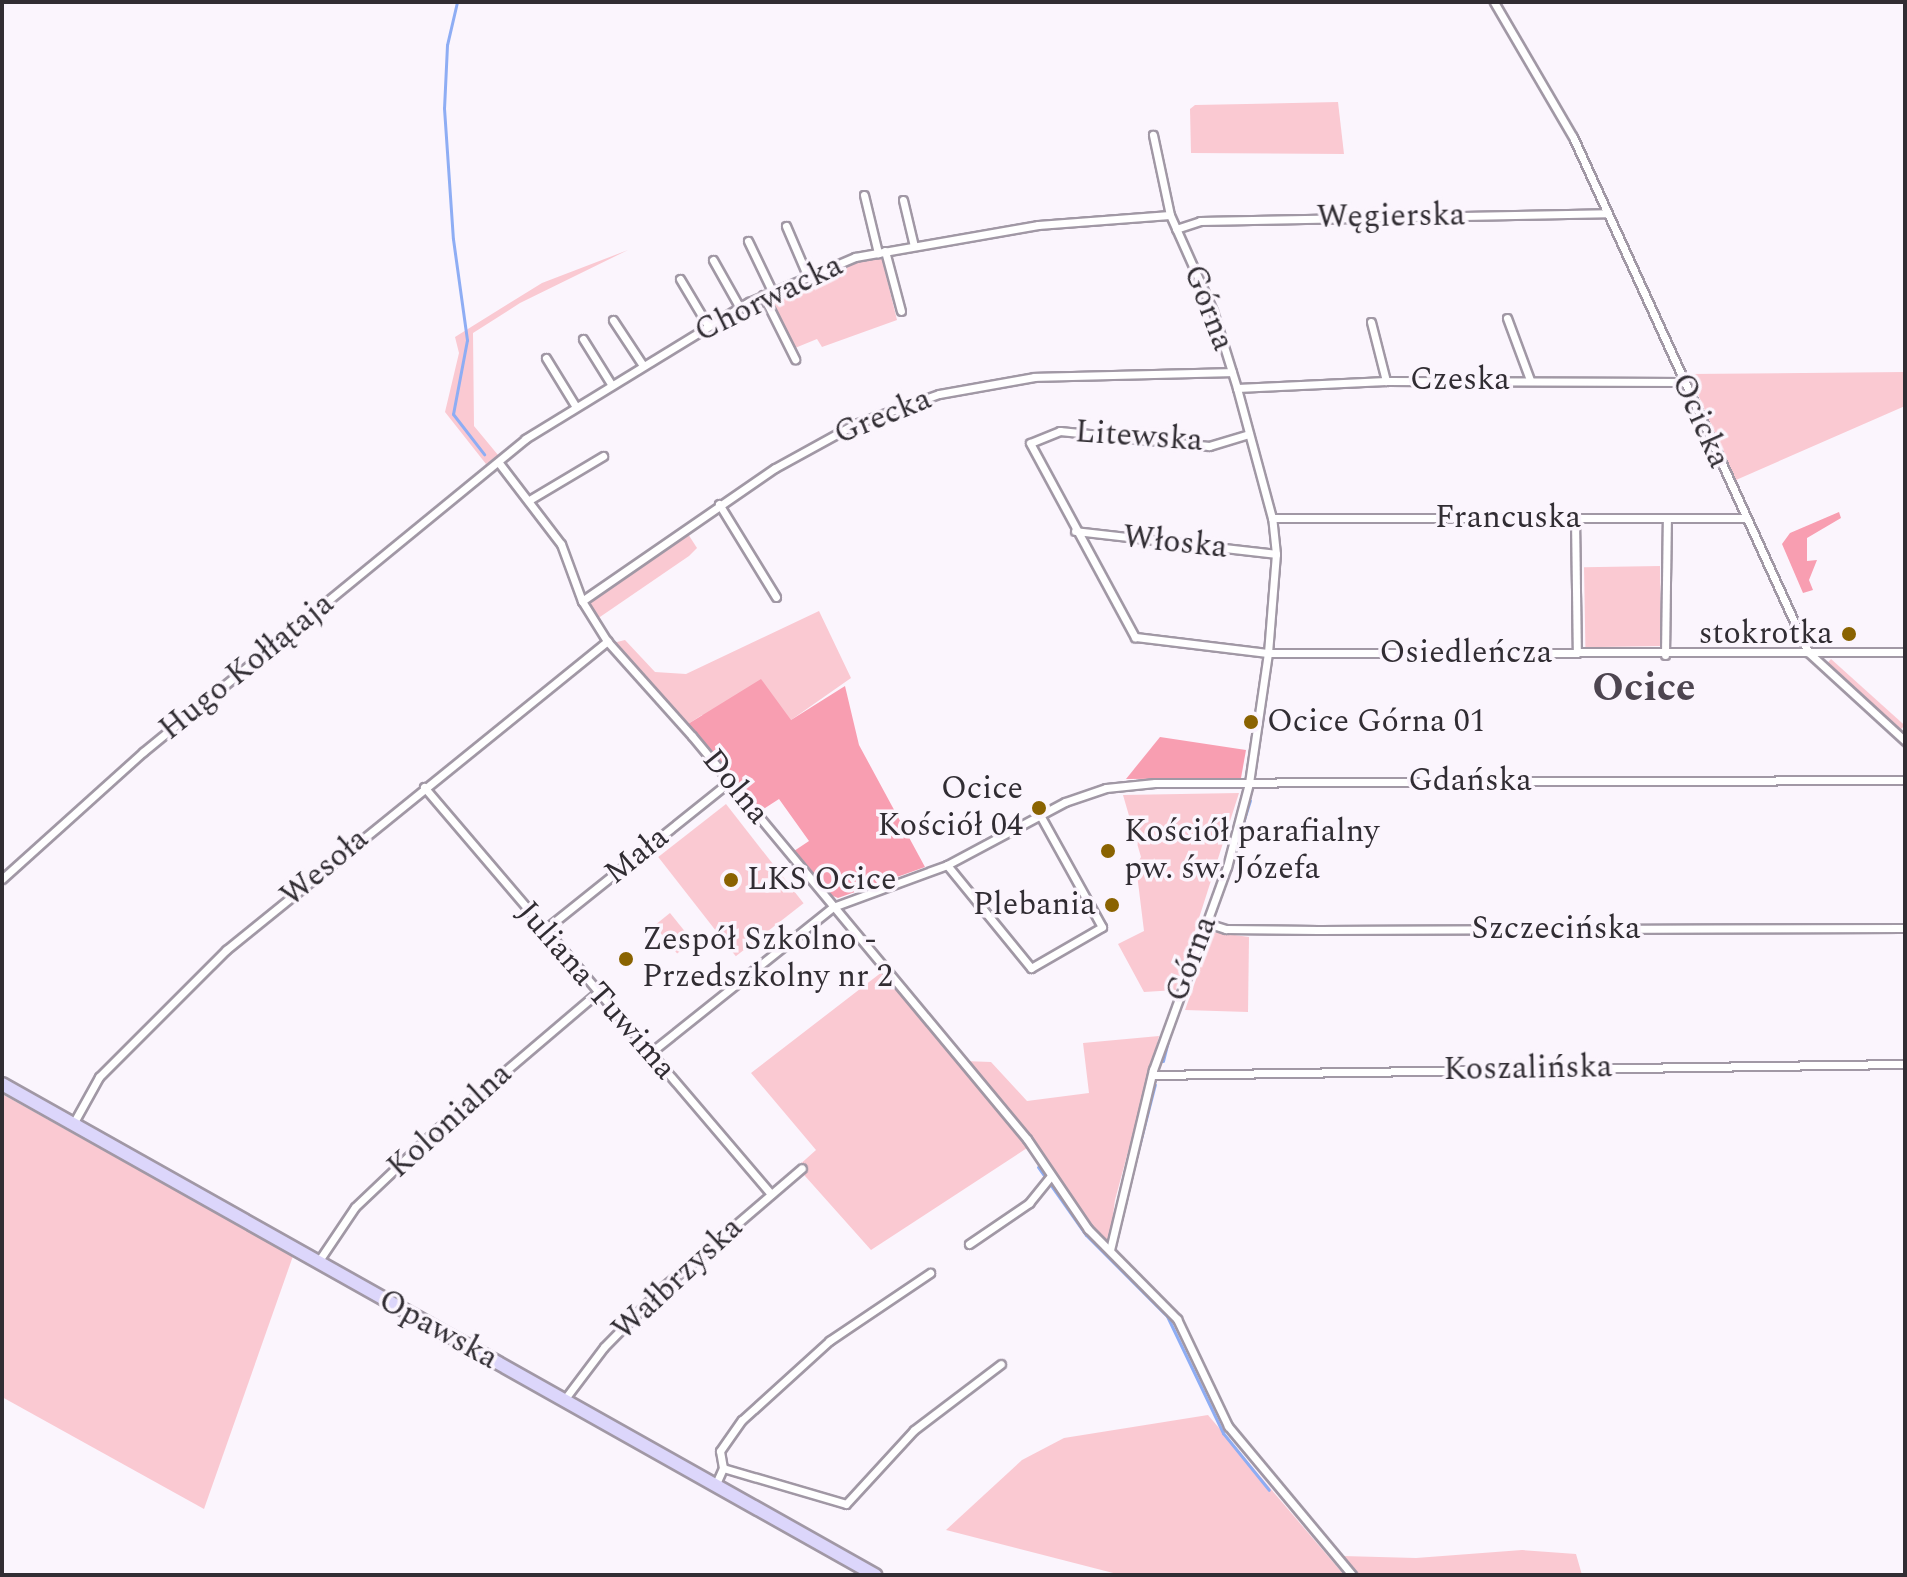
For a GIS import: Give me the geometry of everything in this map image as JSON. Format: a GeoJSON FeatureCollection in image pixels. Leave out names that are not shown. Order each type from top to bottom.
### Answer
{"type":"FeatureCollection","features":[{"type":"Feature","properties":{"kind":"main road","name":"Opawska"},"geometry":{"type":"LineString","coordinates":[[2,1084],[875,1575]]}},
{"type":"Feature","properties":{"kind":"street","name":"Ocicka"},"geometry":{"type":"LineString","coordinates":[[1494,2],[1537,70],[1607,213],[1744,518],[1808,652],[1905,741]]}},
{"type":"Feature","properties":{"kind":"street","name":"Górna"},"geometry":{"type":"LineString","coordinates":[[1110,1250],[1152,1075],[1207,923],[1249,783],[1268,653],[1276,554],[1272,518],[1237,388],[1213,311],[1170,215],[1153,135]]}},
{"type":"Feature","properties":{"kind":"street"},"geometry":{"type":"LineString","coordinates":[[864,195],[901,311]]}},
{"type":"Feature","properties":{"kind":"street"},"geometry":{"type":"LineString","coordinates":[[903,200],[914,246]]}},
{"type":"Feature","properties":{"kind":"street","name":"Węgierska"},"geometry":{"type":"LineString","coordinates":[[1176,229],[1200,221],[1607,213]]}},
{"type":"Feature","properties":{"kind":"street","name":"Chorwacka"},"geometry":{"type":"LineString","coordinates":[[499,463],[525,439],[642,364],[763,295],[807,275],[882,252],[1038,225],[1170,215]]}},
{"type":"Feature","properties":{"kind":"street"},"geometry":{"type":"LineString","coordinates":[[786,226],[807,275]]}},
{"type":"Feature","properties":{"kind":"street"},"geometry":{"type":"LineString","coordinates":[[748,241],[772,291]]}},
{"type":"Feature","properties":{"kind":"street"},"geometry":{"type":"LineString","coordinates":[[713,260],[740,308]]}},
{"type":"Feature","properties":{"kind":"street"},"geometry":{"type":"LineString","coordinates":[[680,279],[708,326]]}},
{"type":"Feature","properties":{"kind":"street"},"geometry":{"type":"LineString","coordinates":[[763,295],[795,359]]}},
{"type":"Feature","properties":{"kind":"street"},"geometry":{"type":"LineString","coordinates":[[1507,318],[1530,380]]}},
{"type":"Feature","properties":{"kind":"street"},"geometry":{"type":"LineString","coordinates":[[613,320],[642,364]]}},
{"type":"Feature","properties":{"kind":"street"},"geometry":{"type":"LineString","coordinates":[[1371,322],[1386,381]]}},
{"type":"Feature","properties":{"kind":"street"},"geometry":{"type":"LineString","coordinates":[[583,339],[611,384]]}},
{"type":"Feature","properties":{"kind":"street"},"geometry":{"type":"LineString","coordinates":[[546,358],[576,407]]}},
{"type":"Feature","properties":{"kind":"street","name":"Grecka"},"geometry":{"type":"LineString","coordinates":[[582,601],[719,504],[855,424],[939,394],[1034,377],[1232,372]]}},
{"type":"Feature","properties":{"kind":"street","name":"Czeska"},"geometry":{"type":"LineString","coordinates":[[1237,388],[1386,381],[1683,382]]}},
{"type":"Feature","properties":{"kind":"street","name":"Litewska"},"geometry":{"type":"LineString","coordinates":[[1075,531],[1030,443],[1060,431],[1209,446],[1249,434]]}},
{"type":"Feature","properties":{"kind":"street"},"geometry":{"type":"LineString","coordinates":[[531,499],[603,456]]}},
{"type":"Feature","properties":{"kind":"street","name":"Dolna"},"geometry":{"type":"LineString","coordinates":[[499,463],[531,499],[561,544],[582,601],[607,641],[730,781],[1027,1139],[1088,1229],[1110,1250]]}},
{"type":"Feature","properties":{"kind":"street","name":"Hugo Kołłątaja"},"geometry":{"type":"LineString","coordinates":[[2,879],[143,752],[499,463]]}},
{"type":"Feature","properties":{"kind":"street"},"geometry":{"type":"LineString","coordinates":[[719,504],[776,597]]}},
{"type":"Feature","properties":{"kind":"street","name":"Francuska"},"geometry":{"type":"LineString","coordinates":[[1272,518],[1744,518]]}},
{"type":"Feature","properties":{"kind":"street"},"geometry":{"type":"LineString","coordinates":[[1575,518],[1577,653]]}},
{"type":"Feature","properties":{"kind":"street"},"geometry":{"type":"LineString","coordinates":[[1665,655],[1667,518]]}},
{"type":"Feature","properties":{"kind":"street","name":"Włoska"},"geometry":{"type":"LineString","coordinates":[[1075,531],[1276,554]]}},
{"type":"Feature","properties":{"kind":"street","name":"Osiedleńcza"},"geometry":{"type":"LineString","coordinates":[[1075,531],[1135,637],[1268,653],[1665,655],[1905,652]]}},
{"type":"Feature","properties":{"kind":"street","name":"Wesoła"},"geometry":{"type":"LineString","coordinates":[[73,1124],[99,1077],[144,1028],[226,950],[607,641]]}},
{"type":"Feature","properties":{"kind":"street","name":"Gdańska"},"geometry":{"type":"LineString","coordinates":[[650,1053],[833,907],[947,865],[1040,815],[1106,788],[1249,783],[1905,780]]}},
{"type":"Feature","properties":{"kind":"street","name":"Mała"},"geometry":{"type":"LineString","coordinates":[[543,931],[730,781]]}},
{"type":"Feature","properties":{"kind":"street","name":"Juliana Tuwima"},"geometry":{"type":"LineString","coordinates":[[424,787],[543,931],[771,1194]]}},
{"type":"Feature","properties":{"kind":"street"},"geometry":{"type":"LineString","coordinates":[[947,865],[1031,968],[1102,927],[1040,815]]}},
{"type":"Feature","properties":{"kind":"street","name":"Szczecińska"},"geometry":{"type":"LineString","coordinates":[[1207,923],[1226,929],[1318,930],[1905,928]]}},
{"type":"Feature","properties":{"kind":"street","name":"Kolonialna"},"geometry":{"type":"LineString","coordinates":[[318,1262],[355,1207],[436,1130],[597,993]]}},
{"type":"Feature","properties":{"kind":"street","name":"Koszalińska"},"geometry":{"type":"LineString","coordinates":[[1152,1075],[1905,1064]]}},
{"type":"Feature","properties":{"kind":"street","name":"Wałbrzyska"},"geometry":{"type":"LineString","coordinates":[[564,1400],[604,1347],[662,1288],[802,1168]]}},
{"type":"Feature","properties":{"kind":"street"},"geometry":{"type":"LineString","coordinates":[[969,1244],[1029,1203],[1051,1176]]}},
{"type":"Feature","properties":{"kind":"street"},"geometry":{"type":"LineString","coordinates":[[1110,1250],[1177,1319],[1228,1426],[1352,1575]]}},
{"type":"Feature","properties":{"kind":"street"},"geometry":{"type":"LineString","coordinates":[[715,1486],[723,1468],[720,1451],[742,1420],[829,1341],[930,1273]]}},
{"type":"Feature","properties":{"kind":"street"},"geometry":{"type":"LineString","coordinates":[[723,1468],[846,1504],[914,1430],[1001,1364]]}},
{"type":"Feature","properties":{"kind":"shaded area"},"geometry":{"type":"Polygon","coordinates":[[[1338,102],[1344,154],[1191,153],[1190,109],[1195,105],[1338,102]]]}},
{"type":"Feature","properties":{"kind":"shaded area"},"geometry":{"type":"Polygon","coordinates":[[[628,250],[520,303],[473,333],[474,426],[498,455],[486,464],[445,412],[459,353],[455,337],[542,283],[628,250]]]}},
{"type":"Feature","properties":{"kind":"shaded area"},"geometry":{"type":"Polygon","coordinates":[[[882,259],[897,320],[822,347],[817,339],[795,348],[771,298],[864,260],[882,259]]]}},
{"type":"Feature","properties":{"kind":"shaded area"},"geometry":{"type":"Polygon","coordinates":[[[1905,372],[1905,406],[1736,480],[1768,555],[1689,374],[1905,372]]]}},
{"type":"Feature","properties":{"kind":"shaded area"},"geometry":{"type":"Polygon","coordinates":[[[1839,512],[1841,518],[1807,538],[1807,561],[1817,560],[1809,580],[1813,590],[1803,593],[1782,544],[1790,533],[1839,512]]]}},
{"type":"Feature","properties":{"kind":"shaded area"},"geometry":{"type":"Polygon","coordinates":[[[688,534],[697,548],[689,556],[597,619],[587,604],[688,534]]]}},
{"type":"Feature","properties":{"kind":"shaded area"},"geometry":{"type":"Polygon","coordinates":[[[1660,566],[1661,646],[1585,647],[1584,567],[1660,566]]]}},
{"type":"Feature","properties":{"kind":"shaded area"},"geometry":{"type":"Polygon","coordinates":[[[819,611],[851,678],[791,720],[702,715],[688,724],[613,643],[625,640],[655,672],[686,674],[819,611]]]}},
{"type":"Feature","properties":{"kind":"shaded area"},"geometry":{"type":"Polygon","coordinates":[[[1831,659],[1905,725],[1899,731],[1826,665],[1831,659]]]}},
{"type":"Feature","properties":{"kind":"shaded area"},"geometry":{"type":"Polygon","coordinates":[[[761,679],[791,720],[845,686],[859,745],[925,867],[838,898],[828,894],[794,851],[809,841],[779,799],[762,810],[688,724],[761,679]]]}},
{"type":"Feature","properties":{"kind":"shaded area"},"geometry":{"type":"Polygon","coordinates":[[[1160,737],[1246,750],[1241,778],[1126,779],[1160,737]]]}},
{"type":"Feature","properties":{"kind":"shaded area"},"geometry":{"type":"Polygon","coordinates":[[[1239,793],[1176,990],[1144,992],[1118,944],[1144,931],[1136,866],[1141,857],[1123,795],[1239,793]]]}},
{"type":"Feature","properties":{"kind":"shaded area","name":"LKS Ocice"},"geometry":{"type":"Polygon","coordinates":[[[726,804],[804,903],[736,956],[658,857],[726,804]]]}},
{"type":"Feature","properties":{"kind":"shaded area"},"geometry":{"type":"Polygon","coordinates":[[[670,913],[693,941],[677,954],[654,926],[670,913]]]}},
{"type":"Feature","properties":{"kind":"shaded area"},"geometry":{"type":"Polygon","coordinates":[[[1213,932],[1249,937],[1248,1012],[1185,1010],[1213,932]]]}},
{"type":"Feature","properties":{"kind":"shaded area"},"geometry":{"type":"Polygon","coordinates":[[[882,972],[1027,1148],[871,1250],[797,1167],[816,1150],[751,1073],[882,972]]]}},
{"type":"Feature","properties":{"kind":"shaded area"},"geometry":{"type":"Polygon","coordinates":[[[1159,1036],[1115,1200],[1109,1246],[1090,1227],[1031,1136],[964,1061],[991,1062],[1027,1101],[1089,1093],[1083,1043],[1159,1036]]]}},
{"type":"Feature","properties":{"kind":"shaded area"},"geometry":{"type":"Polygon","coordinates":[[[2,1094],[293,1256],[204,1509],[2,1397],[2,1094]]]}},
{"type":"Feature","properties":{"kind":"shaded area"},"geometry":{"type":"Polygon","coordinates":[[[1208,1415],[1344,1575],[1121,1575],[946,1530],[1022,1460],[1064,1438],[1208,1415]]]}},
{"type":"Feature","properties":{"kind":"shaded area"},"geometry":{"type":"Polygon","coordinates":[[[1522,1550],[1576,1554],[1582,1575],[1360,1575],[1342,1556],[1416,1558],[1522,1550]]]}},
{"type":"Feature","properties":{"kind":"waterway"},"geometry":{"type":"LineString","coordinates":[[457,2],[447,45],[444,108],[453,239],[467,340],[453,414],[484,454]]}},
{"type":"Feature","properties":{"kind":"waterway"},"geometry":{"type":"LineString","coordinates":[[1215,912],[1250,800]]}},
{"type":"Feature","properties":{"kind":"waterway"},"geometry":{"type":"LineString","coordinates":[[1188,985],[1206,937]]}},
{"type":"Feature","properties":{"kind":"waterway"},"geometry":{"type":"LineString","coordinates":[[1163,1061],[1169,1037]]}},
{"type":"Feature","properties":{"kind":"waterway"},"geometry":{"type":"LineString","coordinates":[[1136,1158],[1155,1084]]}},
{"type":"Feature","properties":{"kind":"waterway"},"geometry":{"type":"LineString","coordinates":[[1038,1167],[1086,1235],[1167,1316],[1223,1433],[1269,1490]]}},
{"type":"Feature","properties":{"kind":"waterway"},"geometry":{"type":"LineString","coordinates":[[1347,1564],[1357,1575]]}},
{"type":"Feature","properties":{"kind":"place","name":"stokrotka"},"geometry":{"type":"Point","coordinates":[1849,634]}},
{"type":"Feature","properties":{"kind":"place","name":"Ocice Górna 01"},"geometry":{"type":"Point","coordinates":[1251,722]}},
{"type":"Feature","properties":{"kind":"place","name":"Ocice Kościół 04"},"geometry":{"type":"Point","coordinates":[1039,808]}},
{"type":"Feature","properties":{"kind":"place","name":"Kościół parafialny pw. św. Józefa"},"geometry":{"type":"Point","coordinates":[1108,851]}},
{"type":"Feature","properties":{"kind":"place","name":"LKS Ocice"},"geometry":{"type":"Point","coordinates":[731,880]}},
{"type":"Feature","properties":{"kind":"place","name":"Plebania"},"geometry":{"type":"Point","coordinates":[1112,905]}},
{"type":"Feature","properties":{"kind":"place","name":"Zespół Szkolno - Przedszkolny nr 2"},"geometry":{"type":"Point","coordinates":[626,959]}},
{"type":"Feature","properties":{"kind":"district","name":"Ocice"},"geometry":{"type":"Point","coordinates":[1644,689]}}]}
